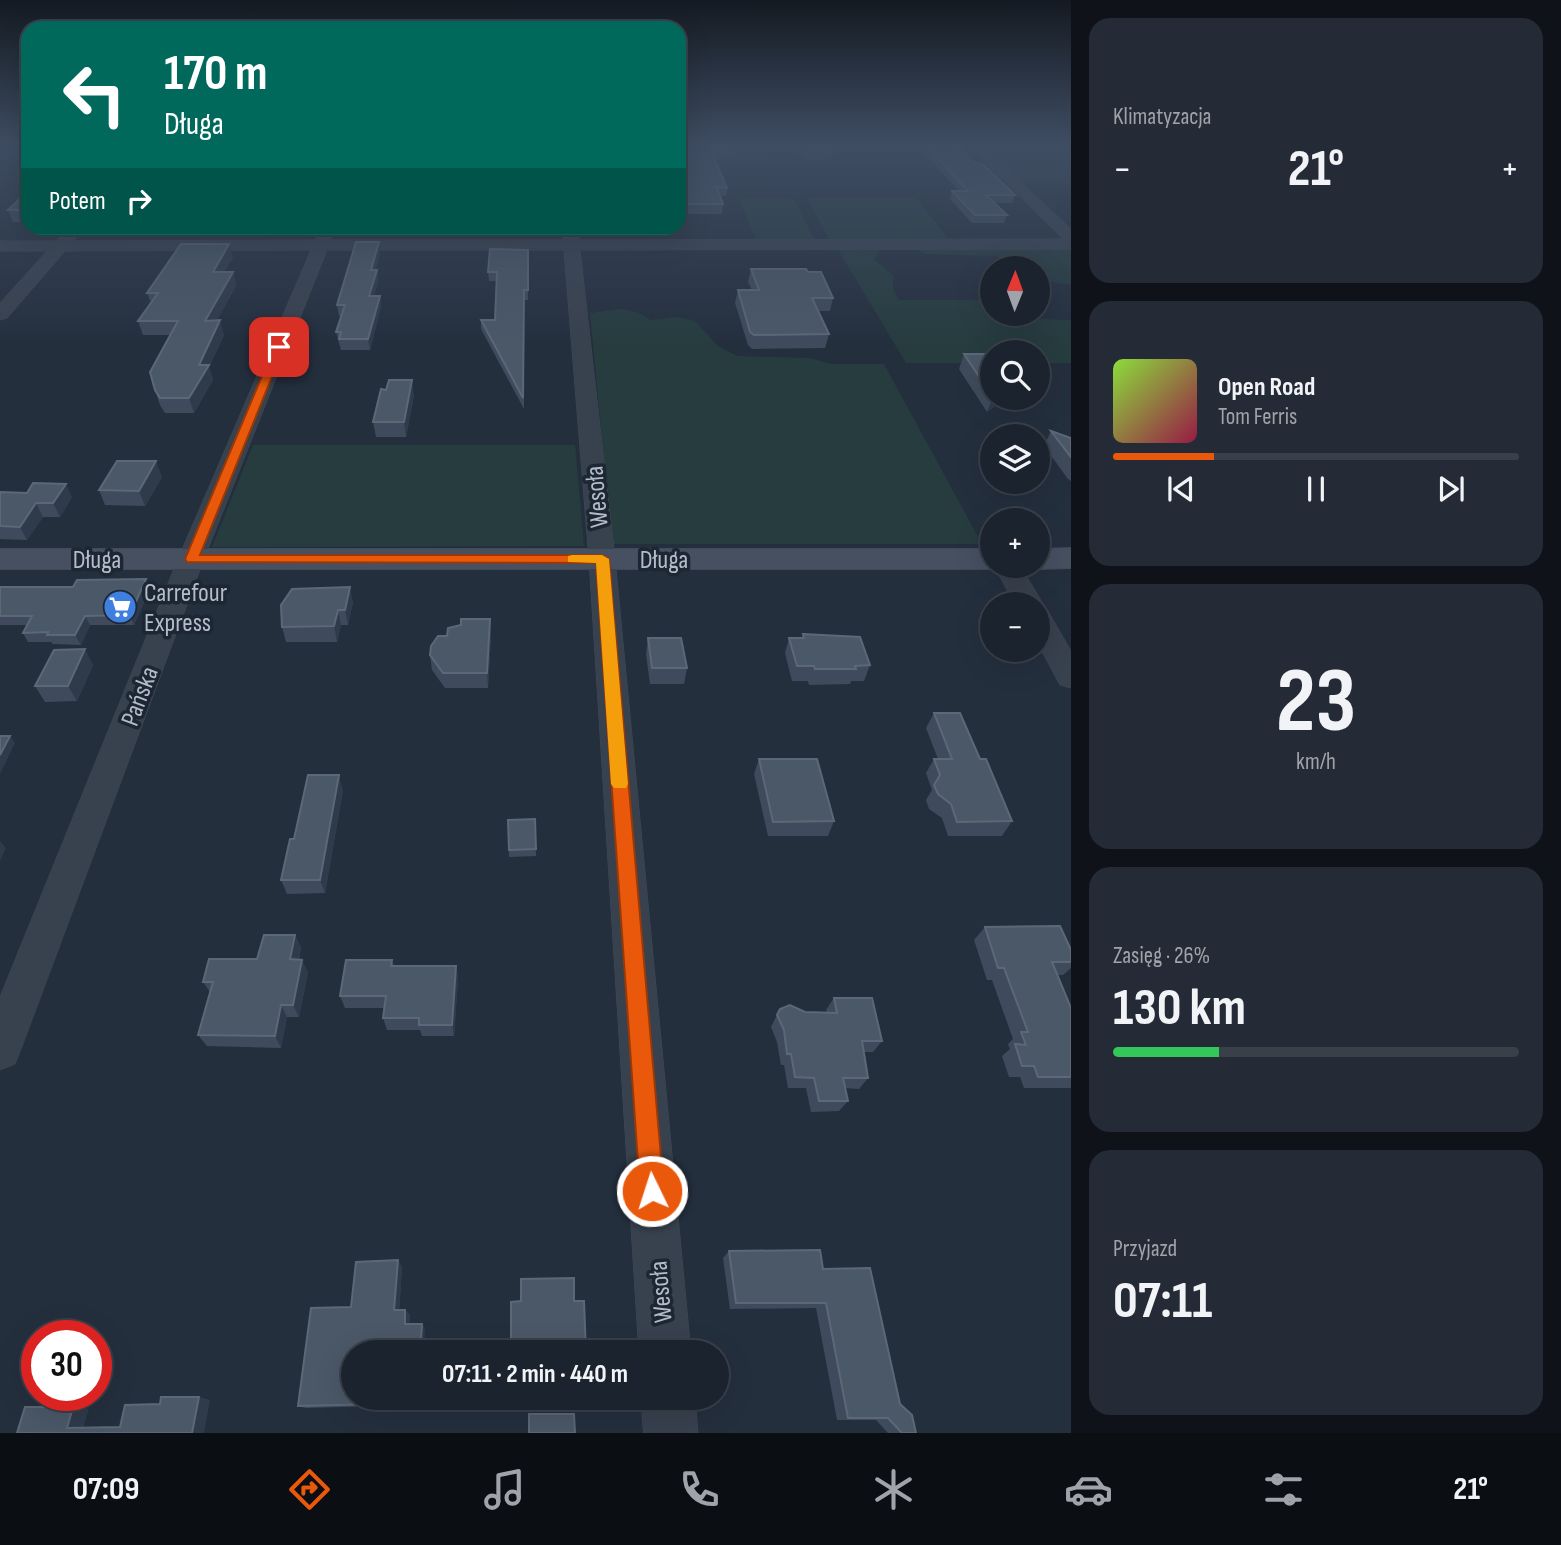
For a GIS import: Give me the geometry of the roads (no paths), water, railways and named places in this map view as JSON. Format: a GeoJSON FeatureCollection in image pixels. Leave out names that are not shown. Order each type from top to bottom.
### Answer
{"type":"FeatureCollection","features":[{"type":"Feature","properties":{"kind":"street"},"geometry":{"type":"LineString","coordinates":[[1044,212],[1071,238]]}},
{"type":"Feature","properties":{"kind":"street"},"geometry":{"type":"LineString","coordinates":[[0,314],[70,235]]}},
{"type":"Feature","properties":{"kind":"street"},"geometry":{"type":"LineString","coordinates":[[0,246],[325,237],[571,236],[1071,244]]}},
{"type":"Feature","properties":{"kind":"street","name":"Wesoła"},"geometry":{"type":"LineString","coordinates":[[571,236],[602,559],[664,1340]]}},
{"type":"Feature","properties":{"kind":"street","name":"Pańska"},"geometry":{"type":"LineString","coordinates":[[0,1049],[191,559],[325,237]]}},
{"type":"Feature","properties":{"kind":"street"},"geometry":{"type":"LineString","coordinates":[[1050,559],[1071,558]]}},
{"type":"Feature","properties":{"kind":"street","name":"Długa"},"geometry":{"type":"LineString","coordinates":[[0,559],[980,559]]}},
{"type":"Feature","properties":{"kind":"street"},"geometry":{"type":"LineString","coordinates":[[1050,639],[1071,677]]}},
{"type":"Feature","properties":{"kind":"street"},"geometry":{"type":"LineString","coordinates":[[669,1410],[671,1433]]}},
{"type":"Feature","properties":{"kind":"place","name":"Carrefour Express"},"geometry":{"type":"Point","coordinates":[120,607]}}]}
